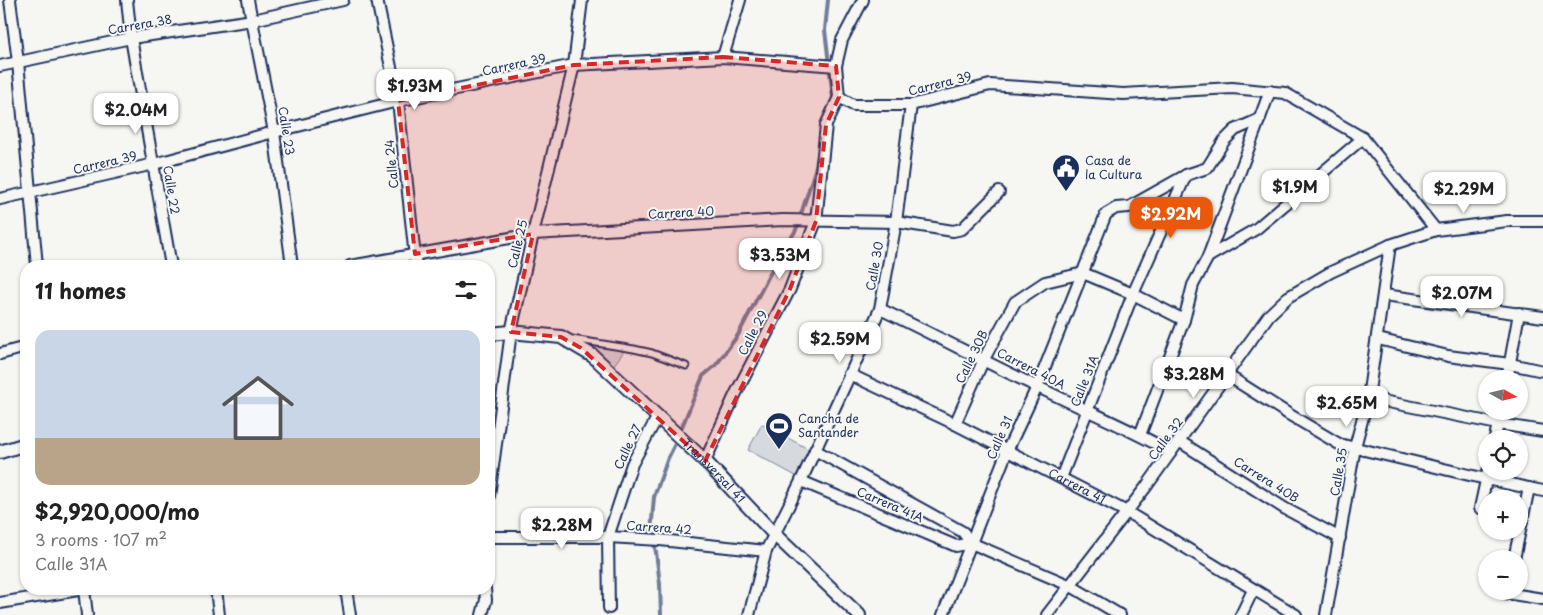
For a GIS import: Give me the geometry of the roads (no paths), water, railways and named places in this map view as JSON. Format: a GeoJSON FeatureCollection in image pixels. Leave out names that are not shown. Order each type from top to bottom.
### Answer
{"type":"FeatureCollection","features":[{"type":"Feature","properties":{"kind":"street"},"geometry":{"type":"LineString","coordinates":[[10,0],[18,62],[36,260]]}},
{"type":"Feature","properties":{"kind":"street","name":"Calle 22"},"geometry":{"type":"LineString","coordinates":[[127,0],[131,38],[170,260]]}},
{"type":"Feature","properties":{"kind":"street","name":"Calle 23"},"geometry":{"type":"LineString","coordinates":[[248,0],[274,132],[291,260]]}},
{"type":"Feature","properties":{"kind":"street","name":"Carrera 38"},"geometry":{"type":"LineString","coordinates":[[0,66],[131,38],[253,20],[343,0]]}},
{"type":"Feature","properties":{"kind":"street","name":"Calle 24"},"geometry":{"type":"LineString","coordinates":[[377,0],[398,101],[416,260]]}},
{"type":"Feature","properties":{"kind":"street","name":"Calle 25"},"geometry":{"type":"LineString","coordinates":[[495,451],[511,332],[574,65],[582,0]]}},
{"type":"Feature","properties":{"kind":"street"},"geometry":{"type":"LineString","coordinates":[[723,57],[740,0]]}},
{"type":"Feature","properties":{"kind":"street"},"geometry":{"type":"LineString","coordinates":[[838,97],[836,66],[842,40],[859,1]]}},
{"type":"Feature","properties":{"kind":"street","name":"Carrera 39"},"geometry":{"type":"LineString","coordinates":[[0,199],[154,164],[398,101],[574,65],[723,57],[836,66]]}},
{"type":"Feature","properties":{"kind":"street","name":"Carrera 39"},"geometry":{"type":"LineString","coordinates":[[838,97],[853,105],[910,105],[990,85],[1122,94],[1232,88],[1285,93],[1363,138]]}},
{"type":"Feature","properties":{"kind":"street"},"geometry":{"type":"LineString","coordinates":[[1140,434],[1184,320],[1193,285],[1208,257],[1270,92]]}},
{"type":"Feature","properties":{"kind":"street","name":"Calle 29"},"geometry":{"type":"LineString","coordinates":[[705,461],[735,395],[790,289],[814,221],[826,125],[838,97]]}},
{"type":"Feature","properties":{"kind":"street","name":"Calle 30"},"geometry":{"type":"LineString","coordinates":[[749,615],[766,551],[801,481],[880,308],[896,222],[910,105]]}},
{"type":"Feature","properties":{"kind":"street"},"geometry":{"type":"LineString","coordinates":[[1186,175],[1207,168],[1229,135],[1235,130],[1260,119]]}},
{"type":"Feature","properties":{"kind":"street"},"geometry":{"type":"LineString","coordinates":[[1208,257],[1256,229],[1363,138],[1436,230]]}},
{"type":"Feature","properties":{"kind":"street","name":"Calle 31"},"geometry":{"type":"LineString","coordinates":[[943,615],[1007,451],[1037,387],[1106,214],[1116,208],[1129,208],[1186,175]]}},
{"type":"Feature","properties":{"kind":"street","name":"Calle 31A"},"geometry":{"type":"LineString","coordinates":[[1061,478],[1133,294],[1186,175]]}},
{"type":"Feature","properties":{"kind":"street","name":"Carrera 40"},"geometry":{"type":"LineString","coordinates":[[382,260],[533,234],[783,220],[896,222],[953,232],[962,229],[999,192]]}},
{"type":"Feature","properties":{"kind":"street","name":"Calle 32"},"geometry":{"type":"LineString","coordinates":[[1047,615],[1172,452],[1269,315],[1288,297],[1331,272],[1390,245],[1436,230],[1507,221],[1543,221]]}},
{"type":"Feature","properties":{"kind":"street","name":"Calle 35"},"geometry":{"type":"LineString","coordinates":[[1326,615],[1355,447],[1368,398],[1378,339],[1390,245]]}},
{"type":"Feature","properties":{"kind":"street"},"geometry":{"type":"LineString","coordinates":[[1083,273],[1133,294],[1184,320]]}},
{"type":"Feature","properties":{"kind":"street","name":"Calle 30B"},"geometry":{"type":"LineString","coordinates":[[954,424],[984,359],[1015,302],[1046,282],[1083,273]]}},
{"type":"Feature","properties":{"kind":"street"},"geometry":{"type":"LineString","coordinates":[[1384,296],[1543,317]]}},
{"type":"Feature","properties":{"kind":"street","name":"Carrera 40A"},"geometry":{"type":"LineString","coordinates":[[880,308],[1086,411],[1140,434],[1172,452]]}},
{"type":"Feature","properties":{"kind":"street"},"geometry":{"type":"LineString","coordinates":[[1509,370],[1519,313]]}},
{"type":"Feature","properties":{"kind":"street"},"geometry":{"type":"LineString","coordinates":[[495,333],[511,332],[561,337]]}},
{"type":"Feature","properties":{"kind":"street","name":"Transversal 41"},"geometry":{"type":"LineString","coordinates":[[561,337],[593,356],[672,429],[774,534],[859,615]]}},
{"type":"Feature","properties":{"kind":"street"},"geometry":{"type":"LineString","coordinates":[[1378,339],[1448,356],[1510,364],[1543,371]]}},
{"type":"Feature","properties":{"kind":"street"},"geometry":{"type":"LineString","coordinates":[[0,354],[20,349]]}},
{"type":"Feature","properties":{"kind":"street","name":"Carrera 41"},"geometry":{"type":"LineString","coordinates":[[849,374],[954,424],[1127,512],[1296,615]]}},
{"type":"Feature","properties":{"kind":"street"},"geometry":{"type":"LineString","coordinates":[[1228,375],[1339,444],[1478,473]]}},
{"type":"Feature","properties":{"kind":"street"},"geometry":{"type":"LineString","coordinates":[[1368,398],[1543,431]]}},
{"type":"Feature","properties":{"kind":"street","name":"Calle 27"},"geometry":{"type":"LineString","coordinates":[[609,608],[608,537],[632,464],[658,416]]}},
{"type":"Feature","properties":{"kind":"street"},"geometry":{"type":"LineString","coordinates":[[1497,430],[1499,420]]}},
{"type":"Feature","properties":{"kind":"street","name":"Carrera 40B"},"geometry":{"type":"LineString","coordinates":[[1179,441],[1284,508],[1340,538]]}},
{"type":"Feature","properties":{"kind":"street"},"geometry":{"type":"LineString","coordinates":[[0,452],[20,446]]}},
{"type":"Feature","properties":{"kind":"street","name":"Carrera 41A"},"geometry":{"type":"LineString","coordinates":[[815,450],[963,532],[971,543],[1071,586],[1120,615]]}},
{"type":"Feature","properties":{"kind":"street"},"geometry":{"type":"LineString","coordinates":[[1503,480],[1543,491]]}},
{"type":"Feature","properties":{"kind":"street","name":"Carrera 41A"},"geometry":{"type":"LineString","coordinates":[[801,481],[956,546],[971,543]]}},
{"type":"Feature","properties":{"kind":"street"},"geometry":{"type":"LineString","coordinates":[[1516,550],[1529,488]]}},
{"type":"Feature","properties":{"kind":"street","name":"Carrera 42"},"geometry":{"type":"LineString","coordinates":[[495,537],[608,537],[660,540],[766,551]]}},
{"type":"Feature","properties":{"kind":"street"},"geometry":{"type":"LineString","coordinates":[[1241,615],[1253,590]]}},
{"type":"Feature","properties":{"kind":"street"},"geometry":{"type":"LineString","coordinates":[[0,604],[50,595]]}},
{"type":"Feature","properties":{"kind":"street"},"geometry":{"type":"LineString","coordinates":[[85,595],[87,615]]}},
{"type":"Feature","properties":{"kind":"street"},"geometry":{"type":"LineString","coordinates":[[217,595],[219,615]]}},
{"type":"Feature","properties":{"kind":"street"},"geometry":{"type":"LineString","coordinates":[[347,595],[350,615]]}},
{"type":"Feature","properties":{"kind":"street"},"geometry":{"type":"LineString","coordinates":[[482,615],[486,595]]}},
{"type":"Feature","properties":{"kind":"street"},"geometry":{"type":"LineString","coordinates":[[1528,596],[1543,599]]}},
{"type":"Feature","properties":{"kind":"lane"},"geometry":{"type":"LineString","coordinates":[[561,337],[652,353],[686,366]]}},
{"type":"Feature","properties":{"kind":"waterway"},"geometry":{"type":"LineString","coordinates":[[828,0],[825,30],[833,98],[831,104]]}},
{"type":"Feature","properties":{"kind":"waterway"},"geometry":{"type":"LineString","coordinates":[[661,615],[660,584],[656,552],[651,532],[654,497],[668,458],[703,376],[716,365],[738,335],[776,262],[796,230],[819,152]]}},
{"type":"Feature","properties":{"kind":"place","name":"Casa de la Cultura"},"geometry":{"type":"Point","coordinates":[1066,192]}},
{"type":"Feature","properties":{"kind":"place","name":"Cancha de Santander"},"geometry":{"type":"Point","coordinates":[779,450]}}]}
